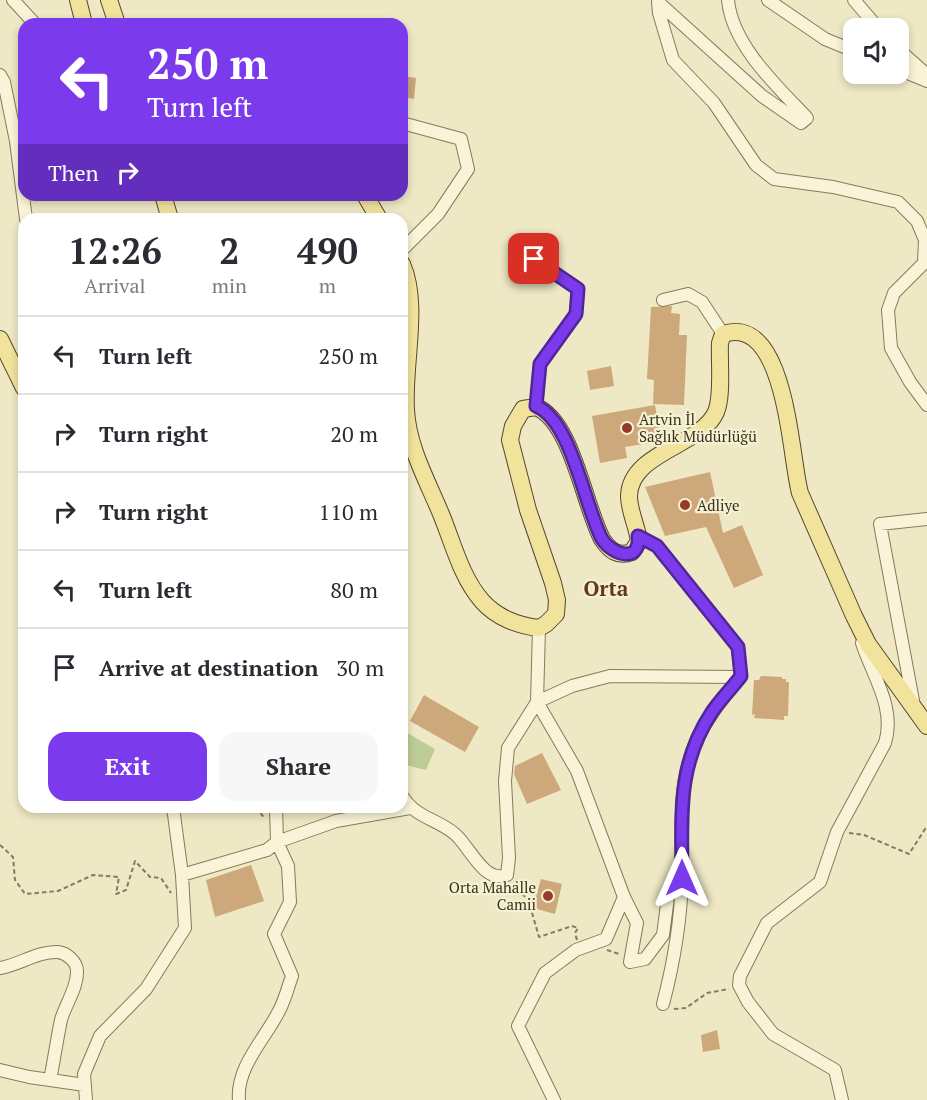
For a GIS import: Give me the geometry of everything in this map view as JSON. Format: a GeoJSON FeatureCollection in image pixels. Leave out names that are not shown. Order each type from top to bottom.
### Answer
{"type":"FeatureCollection","features":[{"type":"Feature","properties":{"kind":"main road"},"geometry":{"type":"LineString","coordinates":[[78,0],[82,18]]}},
{"type":"Feature","properties":{"kind":"main road"},"geometry":{"type":"LineString","coordinates":[[109,0],[115,18]]}},
{"type":"Feature","properties":{"kind":"main road"},"geometry":{"type":"LineString","coordinates":[[408,286],[410,293],[408,324]]}},
{"type":"Feature","properties":{"kind":"main road"},"geometry":{"type":"LineString","coordinates":[[408,431],[460,563],[473,588],[482,601],[503,617],[526,627],[539,628],[556,614],[556,592],[528,510],[510,440],[517,416],[523,409],[536,406],[550,416],[562,435],[592,519],[606,546],[612,551],[625,555],[637,547],[638,536],[629,497],[634,478],[644,466],[711,420],[718,401],[720,343],[723,334],[733,331],[750,335],[768,357],[787,409],[796,479],[800,493],[854,616],[868,644],[927,726]]}},
{"type":"Feature","properties":{"kind":"main road"},"geometry":{"type":"LineString","coordinates":[[0,339],[18,376]]}},
{"type":"Feature","properties":{"kind":"street"},"geometry":{"type":"LineString","coordinates":[[13,0],[30,18]]}},
{"type":"Feature","properties":{"kind":"street"},"geometry":{"type":"LineString","coordinates":[[728,0],[729,17],[759,66],[807,118],[801,123],[762,96],[658,2],[673,60],[714,103],[756,165],[774,179],[833,187],[898,202],[917,221],[925,240],[924,263],[894,293],[888,310],[891,348],[910,382],[927,405]]}},
{"type":"Feature","properties":{"kind":"street"},"geometry":{"type":"LineString","coordinates":[[768,0],[825,39],[843,46]]}},
{"type":"Feature","properties":{"kind":"street"},"geometry":{"type":"LineString","coordinates":[[854,0],[869,18]]}},
{"type":"Feature","properties":{"kind":"street"},"geometry":{"type":"LineString","coordinates":[[909,59],[927,75]]}},
{"type":"Feature","properties":{"kind":"street"},"geometry":{"type":"LineString","coordinates":[[909,74],[927,81]]}},
{"type":"Feature","properties":{"kind":"street"},"geometry":{"type":"LineString","coordinates":[[0,75],[4,82],[18,157]]}},
{"type":"Feature","properties":{"kind":"street"},"geometry":{"type":"LineString","coordinates":[[408,125],[461,139],[468,169],[438,214],[408,244]]}},
{"type":"Feature","properties":{"kind":"street"},"geometry":{"type":"LineString","coordinates":[[534,259],[578,289],[576,314],[540,364],[536,406]]}},
{"type":"Feature","properties":{"kind":"street"},"geometry":{"type":"LineString","coordinates":[[663,300],[688,294],[702,302],[723,334]]}},
{"type":"Feature","properties":{"kind":"street"},"geometry":{"type":"LineString","coordinates":[[910,382],[927,391]]}},
{"type":"Feature","properties":{"kind":"street"},"geometry":{"type":"LineString","coordinates":[[915,710],[880,524],[927,519]]}},
{"type":"Feature","properties":{"kind":"street"},"geometry":{"type":"LineString","coordinates":[[638,536],[657,546],[738,647],[741,676],[712,712],[693,750],[682,794],[682,878],[677,942],[663,1004]]}},
{"type":"Feature","properties":{"kind":"street"},"geometry":{"type":"LineString","coordinates":[[842,1100],[834,1070],[773,1034],[748,1002],[739,985],[740,976],[767,923],[820,882],[837,832],[889,731],[885,701],[864,649],[854,616]]}},
{"type":"Feature","properties":{"kind":"street"},"geometry":{"type":"LineString","coordinates":[[408,805],[455,834],[473,852],[482,869],[492,875],[503,877],[507,875],[509,858],[505,781],[508,748],[537,702],[539,628]]}},
{"type":"Feature","properties":{"kind":"street"},"geometry":{"type":"LineString","coordinates":[[537,702],[572,686],[610,676],[741,676]]}},
{"type":"Feature","properties":{"kind":"street"},"geometry":{"type":"LineString","coordinates":[[537,702],[577,771],[636,923],[630,962],[645,959],[663,935],[669,889]]}},
{"type":"Feature","properties":{"kind":"street"},"geometry":{"type":"LineString","coordinates":[[86,1100],[84,1074],[100,1036],[146,989],[185,928],[182,874],[174,813]]}},
{"type":"Feature","properties":{"kind":"street"},"geometry":{"type":"LineString","coordinates":[[239,1100],[238,1088],[256,1048],[279,1011],[292,976],[274,934],[290,902],[288,866],[277,842],[276,813]]}},
{"type":"Feature","properties":{"kind":"street"},"geometry":{"type":"LineString","coordinates":[[182,874],[260,853],[277,842],[336,820],[379,813]]}},
{"type":"Feature","properties":{"kind":"street"},"geometry":{"type":"LineString","coordinates":[[554,1100],[518,1026],[545,973],[576,950],[606,939],[624,897]]}},
{"type":"Feature","properties":{"kind":"street"},"geometry":{"type":"LineString","coordinates":[[0,968],[13,966],[39,955],[60,952],[75,963],[77,971],[62,1017],[50,1080]]}},
{"type":"Feature","properties":{"kind":"street"},"geometry":{"type":"LineString","coordinates":[[0,1070],[85,1084]]}},
{"type":"Feature","properties":{"kind":"path"},"geometry":{"type":"LineString","coordinates":[[837,832],[864,835],[909,854],[927,826]]}},
{"type":"Feature","properties":{"kind":"path"},"geometry":{"type":"LineString","coordinates":[[0,845],[13,857],[15,880],[25,894],[58,891],[93,875],[119,878],[116,894],[126,890],[135,861],[150,877],[161,878],[184,912]]}},
{"type":"Feature","properties":{"kind":"path"},"geometry":{"type":"LineString","coordinates":[[503,877],[518,881],[517,890],[528,899],[539,937],[572,926],[578,928],[575,933],[577,939],[587,946]]}},
{"type":"Feature","properties":{"kind":"path"},"geometry":{"type":"LineString","coordinates":[[663,1004],[672,1009],[686,1008],[706,993],[739,985]]}},
{"type":"Feature","properties":{"kind":"green space"},"geometry":{"type":"Polygon","coordinates":[[[408,733],[435,749],[426,770],[408,766],[408,733]]]}},
{"type":"Feature","properties":{"kind":"building"},"geometry":{"type":"Polygon","coordinates":[[[408,77],[416,78],[414,99],[408,98],[408,77]]]}},
{"type":"Feature","properties":{"kind":"building"},"geometry":{"type":"Polygon","coordinates":[[[672,306],[671,313],[680,314],[679,335],[687,335],[684,405],[653,404],[654,380],[647,379],[651,307],[672,306]]]}},
{"type":"Feature","properties":{"kind":"building"},"geometry":{"type":"Polygon","coordinates":[[[611,366],[614,386],[590,390],[587,371],[611,366]]]}},
{"type":"Feature","properties":{"kind":"building","name":"Artvin İl Sağlık Müdürlüğü"},"geometry":{"type":"Polygon","coordinates":[[[655,405],[661,441],[625,447],[627,458],[600,463],[592,416],[655,405]]]}},
{"type":"Feature","properties":{"kind":"building","name":"Adliye"},"geometry":{"type":"Polygon","coordinates":[[[710,472],[723,533],[742,525],[763,575],[734,588],[706,527],[665,536],[645,487],[710,472]]]}},
{"type":"Feature","properties":{"kind":"building"},"geometry":{"type":"Polygon","coordinates":[[[761,676],[782,677],[789,682],[788,716],[784,716],[784,720],[754,718],[755,714],[752,715],[754,680],[759,680],[761,676]]]}},
{"type":"Feature","properties":{"kind":"building"},"geometry":{"type":"Polygon","coordinates":[[[424,695],[479,727],[465,752],[410,721],[424,695]]]}},
{"type":"Feature","properties":{"kind":"building"},"geometry":{"type":"Polygon","coordinates":[[[542,753],[561,790],[527,804],[514,774],[515,766],[542,753]]]}},
{"type":"Feature","properties":{"kind":"building"},"geometry":{"type":"Polygon","coordinates":[[[251,865],[264,901],[215,917],[206,880],[251,865]]]}},
{"type":"Feature","properties":{"kind":"building","name":"Orta Mahalle Camii"},"geometry":{"type":"Polygon","coordinates":[[[541,879],[562,884],[555,914],[533,908],[541,879]]]}},
{"type":"Feature","properties":{"kind":"building"},"geometry":{"type":"Polygon","coordinates":[[[717,1030],[720,1049],[703,1052],[701,1035],[717,1030]]]}},
{"type":"Feature","properties":{"kind":"place","name":"Artvin İl Sağlık Müdürlüğü"},"geometry":{"type":"Point","coordinates":[627,428]}},
{"type":"Feature","properties":{"kind":"place","name":"Adliye"},"geometry":{"type":"Point","coordinates":[685,505]}},
{"type":"Feature","properties":{"kind":"place","name":"Orta Mahalle Camii"},"geometry":{"type":"Point","coordinates":[548,896]}},
{"type":"Feature","properties":{"kind":"district","name":"Orta"},"geometry":{"type":"Point","coordinates":[606,588]}},
{"type":"Feature","properties":{"kind":"route"},"geometry":{"type":"LineString","coordinates":[[534,259],[578,289],[576,314],[540,364],[536,406],[550,416],[562,435],[596,528],[606,546],[618,554],[625,555],[632,552],[637,547],[638,536],[657,546],[738,647],[741,676],[712,712],[693,750],[682,794],[682,878]]}}]}
